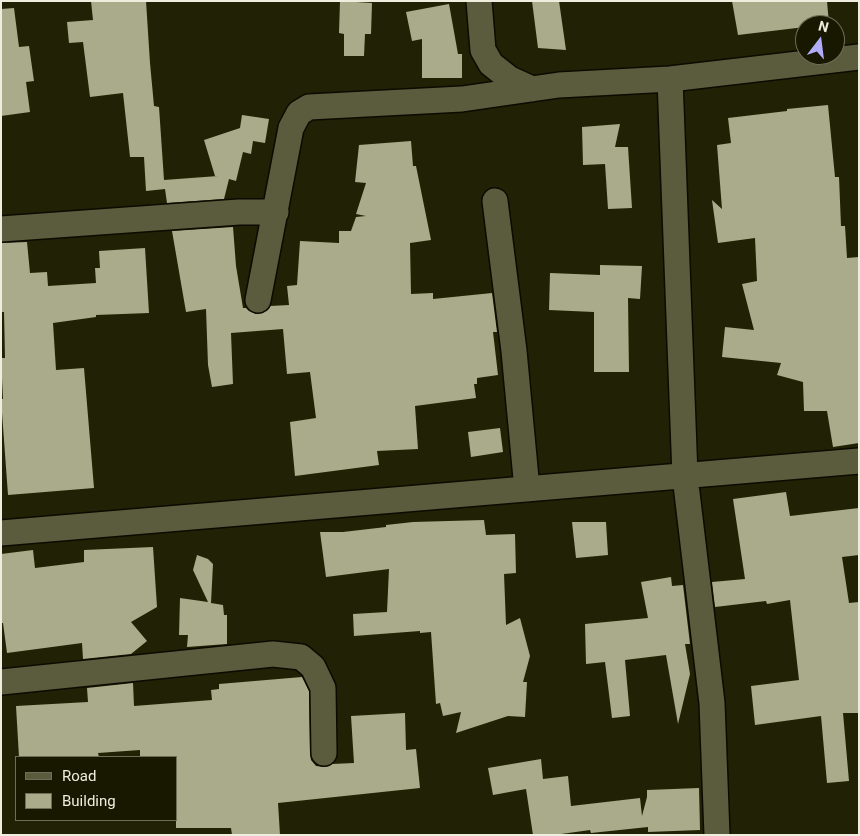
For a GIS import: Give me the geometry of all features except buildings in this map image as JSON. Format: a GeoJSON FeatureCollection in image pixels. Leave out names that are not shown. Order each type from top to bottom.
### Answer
{"type":"FeatureCollection","features":[{"type":"Feature","properties":{"kind":"street"},"geometry":{"type":"LineString","coordinates":[[479,1],[483,50],[491,64],[510,79],[532,89]]}},
{"type":"Feature","properties":{"kind":"street"},"geometry":{"type":"LineString","coordinates":[[258,300],[291,128],[299,114],[309,107],[462,99],[559,85],[670,79],[859,57]]}},
{"type":"Feature","properties":{"kind":"street"},"geometry":{"type":"LineString","coordinates":[[670,79],[685,476],[712,703],[716,835]]}},
{"type":"Feature","properties":{"kind":"street"},"geometry":{"type":"LineString","coordinates":[[494,201],[514,351],[527,489]]}},
{"type":"Feature","properties":{"kind":"street"},"geometry":{"type":"LineString","coordinates":[[1,229],[238,212],[276,212]]}},
{"type":"Feature","properties":{"kind":"street"},"geometry":{"type":"LineString","coordinates":[[1,533],[859,462]]}},
{"type":"Feature","properties":{"kind":"street"},"geometry":{"type":"LineString","coordinates":[[1,682],[273,654],[301,657],[313,667],[323,688],[324,753]]}}]}
